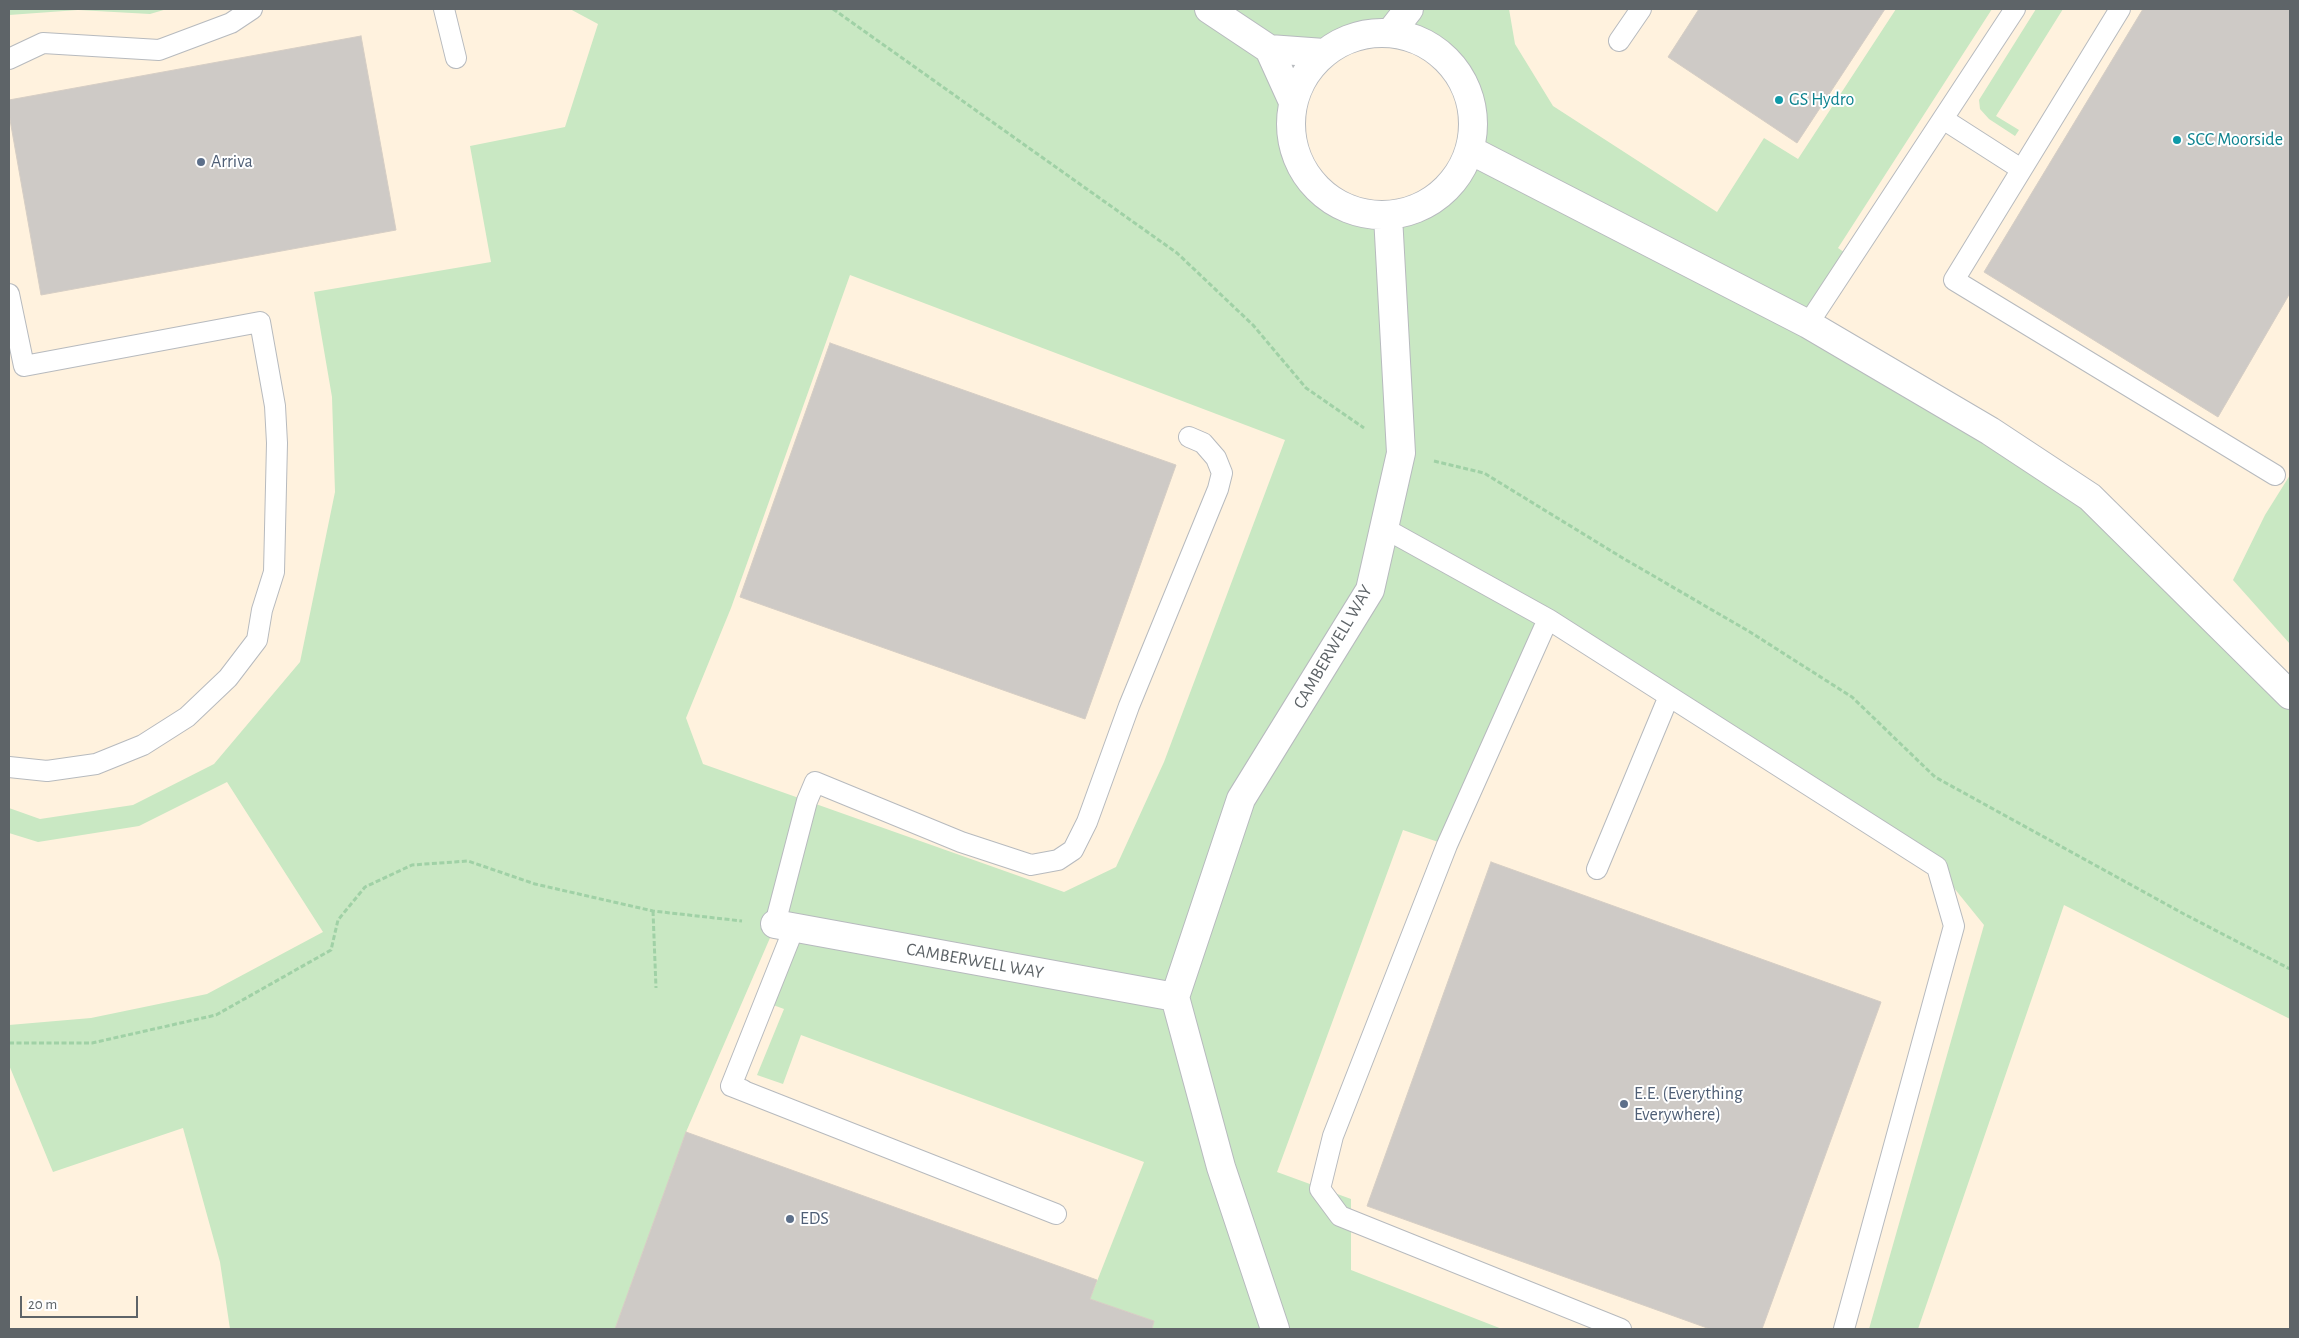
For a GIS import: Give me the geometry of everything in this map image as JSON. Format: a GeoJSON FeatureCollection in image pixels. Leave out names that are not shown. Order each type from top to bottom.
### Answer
{"type":"FeatureCollection","features":[{"type":"Feature","properties":{"kind":"street"},"geometry":{"type":"LineString","coordinates":[[1209,9],[1269,49],[1324,53]]}},
{"type":"Feature","properties":{"kind":"street"},"geometry":{"type":"LineString","coordinates":[[1391,32],[1409,9]]}},
{"type":"Feature","properties":{"kind":"street"},"geometry":{"type":"LineString","coordinates":[[1391,32],[1422,42],[1447,60],[1461,79],[1472,107],[1470,150],[1456,178],[1436,198],[1408,212],[1388,216],[1356,212],[1340,206],[1315,188],[1299,164],[1290,134],[1293,102],[1306,72],[1324,53],[1352,37],[1391,32]]}},
{"type":"Feature","properties":{"kind":"street"},"geometry":{"type":"LineString","coordinates":[[1269,49],[1293,102]]}},
{"type":"Feature","properties":{"kind":"street"},"geometry":{"type":"LineString","coordinates":[[1470,150],[1808,324],[1990,430],[2090,497],[2290,695]]}},
{"type":"Feature","properties":{"kind":"street","name":"CAMBERWELL WAY"},"geometry":{"type":"LineString","coordinates":[[785,926],[1175,997],[1241,799],[1370,590],[1401,454],[1388,216]]}},
{"type":"Feature","properties":{"kind":"street"},"geometry":{"type":"LineString","coordinates":[[1175,997],[1221,1167],[1272,1329]]}},
{"type":"Feature","properties":{"kind":"lane"},"geometry":{"type":"LineString","coordinates":[[9,59],[43,44],[159,50],[231,22],[252,9]]}},
{"type":"Feature","properties":{"kind":"lane"},"geometry":{"type":"LineString","coordinates":[[444,9],[456,58]]}},
{"type":"Feature","properties":{"kind":"lane"},"geometry":{"type":"LineString","coordinates":[[1619,41],[1641,9]]}},
{"type":"Feature","properties":{"kind":"lane"},"geometry":{"type":"LineString","coordinates":[[1808,324],[2015,9]]}},
{"type":"Feature","properties":{"kind":"lane"},"geometry":{"type":"LineString","coordinates":[[2120,9],[1954,280],[2274,475]]}},
{"type":"Feature","properties":{"kind":"lane"},"geometry":{"type":"LineString","coordinates":[[1943,120],[2022,168]]}},
{"type":"Feature","properties":{"kind":"lane"},"geometry":{"type":"LineString","coordinates":[[9,294],[12,320],[24,366],[260,322],[275,406],[277,444],[274,572],[262,610],[257,640],[228,678],[187,717],[135,748],[96,764],[47,771],[9,767]]}},
{"type":"Feature","properties":{"kind":"lane"},"geometry":{"type":"LineString","coordinates":[[731,1086],[785,926],[807,800],[814,782],[961,842],[1031,865],[1058,860],[1073,850],[1087,822],[1130,706],[1218,489],[1222,473],[1216,458],[1203,443],[1189,437]]}},
{"type":"Feature","properties":{"kind":"lane"},"geometry":{"type":"LineString","coordinates":[[1384,528],[1548,619],[1937,867],[1954,926],[1844,1329]]}},
{"type":"Feature","properties":{"kind":"lane"},"geometry":{"type":"LineString","coordinates":[[1548,619],[1447,846],[1333,1136],[1320,1189],[1340,1216],[1621,1329]]}},
{"type":"Feature","properties":{"kind":"lane"},"geometry":{"type":"LineString","coordinates":[[1597,869],[1669,696]]}},
{"type":"Feature","properties":{"kind":"lane"},"geometry":{"type":"LineString","coordinates":[[731,1086],[777,1102]]}},
{"type":"Feature","properties":{"kind":"lane"},"geometry":{"type":"LineString","coordinates":[[731,1086],[1056,1214]]}},
{"type":"Feature","properties":{"kind":"path"},"geometry":{"type":"LineString","coordinates":[[833,9],[1177,252],[1253,325],[1306,388],[1401,454],[1484,472],[1621,557],[1750,632],[1852,698],[1935,777],[2184,914],[2290,969]]}},
{"type":"Feature","properties":{"kind":"path"},"geometry":{"type":"LineString","coordinates":[[9,1043],[92,1043],[216,1015],[330,950],[338,920],[364,887],[412,865],[468,861],[535,884],[653,911],[785,926]]}},
{"type":"Feature","properties":{"kind":"path"},"geometry":{"type":"LineString","coordinates":[[653,911],[656,988]]}},
{"type":"Feature","properties":{"kind":"shaded area"},"geometry":{"type":"Polygon","coordinates":[[[9,9],[2290,9],[2290,1329],[9,1329],[9,9]]]}},
{"type":"Feature","properties":{"kind":"green space"},"geometry":{"type":"Polygon","coordinates":[[[9,9],[167,9],[150,14],[78,10],[9,15],[9,9]]]}},
{"type":"Feature","properties":{"kind":"green space"},"geometry":{"type":"Polygon","coordinates":[[[570,9],[1509,9],[1515,44],[1553,106],[1717,212],[1764,138],[1798,159],[1896,9],[1992,9],[1838,248],[1851,257],[1808,324],[2090,497],[2290,695],[2290,1019],[2064,905],[1918,1329],[1869,1329],[1984,925],[1937,867],[1548,620],[1447,845],[1403,830],[1277,1172],[1351,1199],[1351,1270],[1502,1329],[1152,1329],[1154,1321],[1090,1299],[1144,1162],[801,1035],[783,1084],[757,1075],[784,1009],[765,1002],[794,928],[776,924],[686,1132],[615,1329],[230,1329],[220,1262],[183,1128],[53,1172],[9,1065],[9,1025],[91,1018],[207,994],[323,932],[227,782],[139,826],[38,842],[9,833],[9,808],[40,819],[133,805],[214,764],[300,662],[335,492],[332,397],[314,292],[491,262],[470,146],[565,127],[598,24],[570,9]],[[1391,32],[1352,37],[1324,53],[1269,49],[1293,102],[1290,134],[1299,164],[1315,188],[1340,207],[1356,212],[1382,215],[1407,213],[1436,198],[1456,178],[1470,150],[1472,107],[1465,86],[1447,59],[1422,42],[1391,32]],[[850,275],[731,608],[686,718],[703,764],[1064,892],[1116,867],[1164,762],[1285,440],[850,275]]]}},
{"type":"Feature","properties":{"kind":"green space"},"geometry":{"type":"Polygon","coordinates":[[[2036,9],[2063,9],[1996,116],[2019,130],[2015,136],[1989,119],[1980,109],[1979,100],[2036,9]]]}},
{"type":"Feature","properties":{"kind":"green space"},"geometry":{"type":"Polygon","coordinates":[[[2290,475],[2290,644],[2233,580],[2265,515],[2290,475]]]}},
{"type":"Feature","properties":{"kind":"building","name":"GS Hydro"},"geometry":{"type":"Polygon","coordinates":[[[1699,9],[1885,9],[1797,143],[1668,57],[1699,9]]]}},
{"type":"Feature","properties":{"kind":"building","name":"SCC Moorside"},"geometry":{"type":"Polygon","coordinates":[[[2143,9],[2290,9],[2290,293],[2218,417],[1984,272],[2143,9]]]}},
{"type":"Feature","properties":{"kind":"building","name":"Arriva"},"geometry":{"type":"Polygon","coordinates":[[[361,36],[396,230],[41,295],[9,114],[9,100],[361,36]]]}},
{"type":"Feature","properties":{"kind":"building"},"geometry":{"type":"Polygon","coordinates":[[[830,343],[1176,465],[1085,719],[740,597],[830,343]]]}},
{"type":"Feature","properties":{"kind":"building","name":"E.E. (Everything Everywhere)"},"geometry":{"type":"Polygon","coordinates":[[[1491,862],[1881,1002],[1762,1329],[1710,1329],[1367,1206],[1491,862]]]}},
{"type":"Feature","properties":{"kind":"building","name":"EDS"},"geometry":{"type":"Polygon","coordinates":[[[686,1132],[1097,1280],[1090,1299],[1154,1321],[1152,1329],[615,1329],[686,1132]]]}},
{"type":"Feature","properties":{"kind":"place","name":"GS Hydro"},"geometry":{"type":"Point","coordinates":[1779,100]}},
{"type":"Feature","properties":{"kind":"place","name":"SCC Moorside"},"geometry":{"type":"Point","coordinates":[2177,140]}},
{"type":"Feature","properties":{"kind":"place","name":"Arriva"},"geometry":{"type":"Point","coordinates":[201,162]}},
{"type":"Feature","properties":{"kind":"place","name":"E.E. (Everything Everywhere)"},"geometry":{"type":"Point","coordinates":[1624,1104]}},
{"type":"Feature","properties":{"kind":"place","name":"EDS"},"geometry":{"type":"Point","coordinates":[790,1219]}}]}
